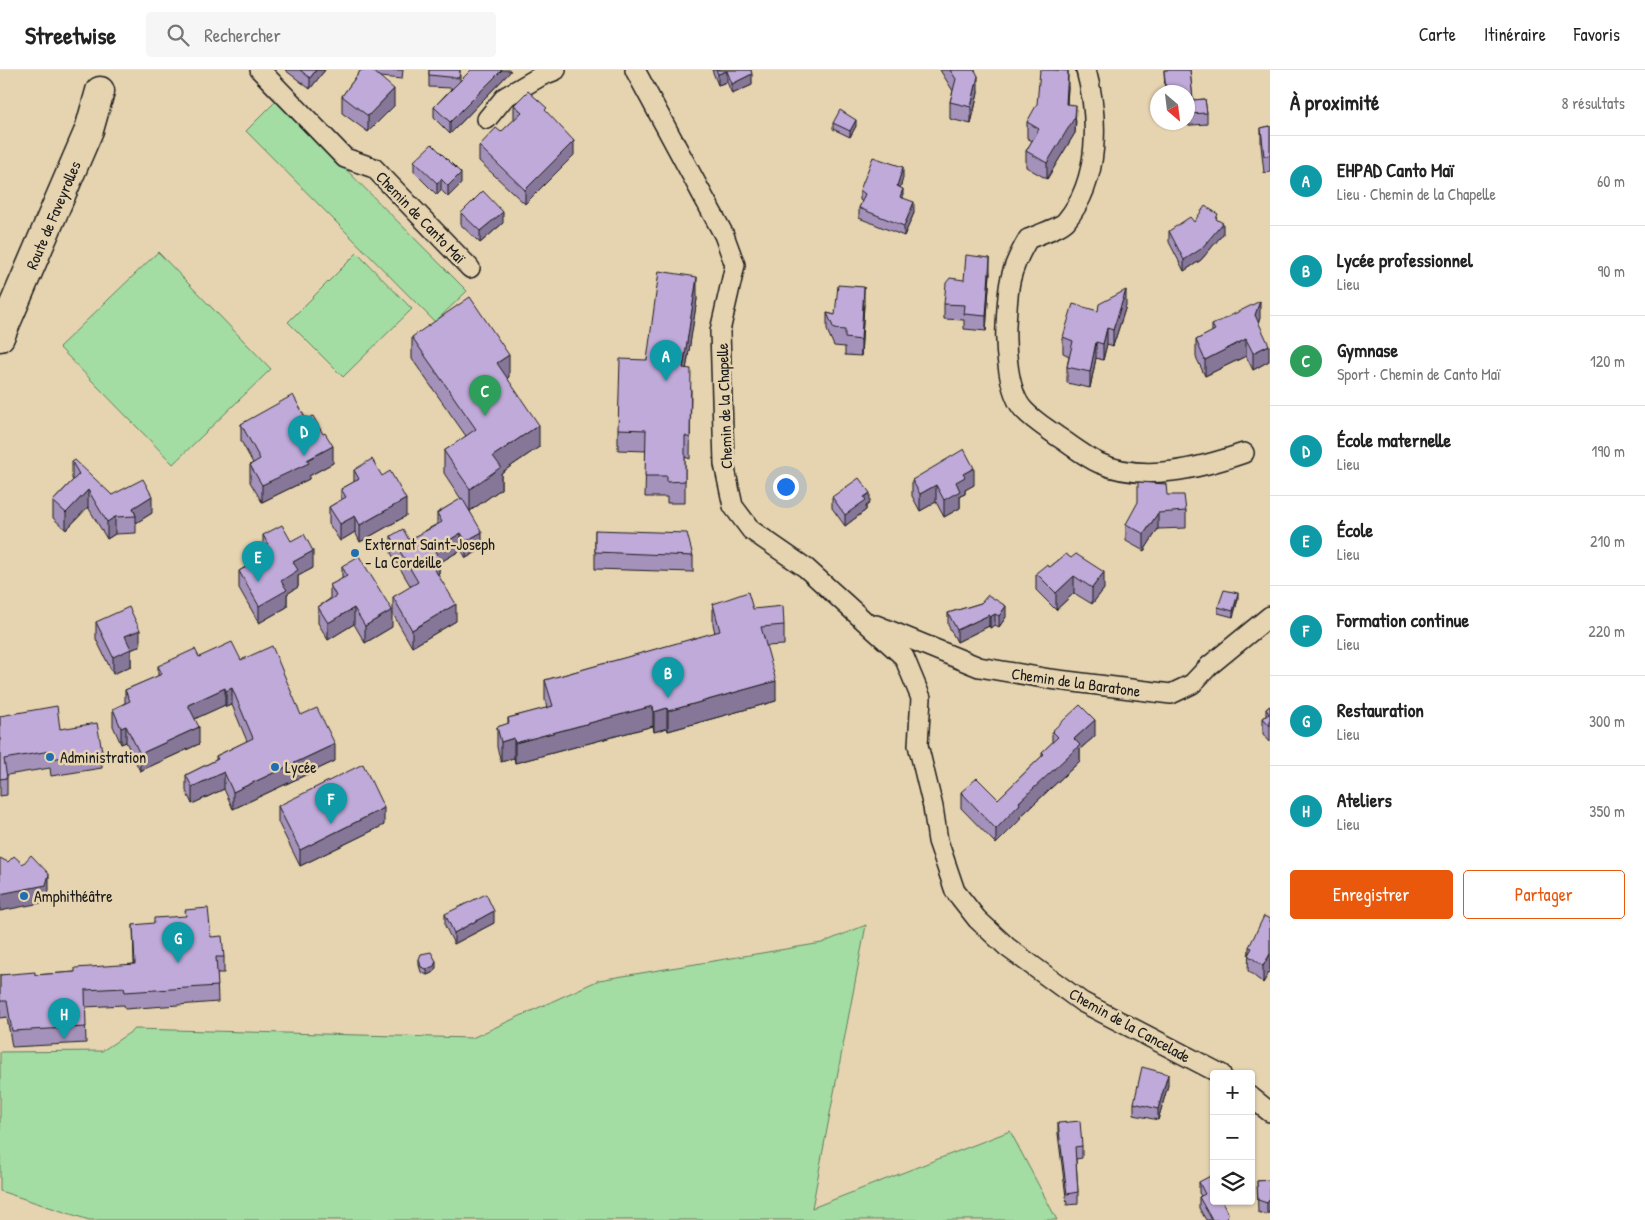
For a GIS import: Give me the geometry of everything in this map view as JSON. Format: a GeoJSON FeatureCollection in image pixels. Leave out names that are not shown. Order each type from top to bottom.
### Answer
{"type":"FeatureCollection","features":[{"type":"Feature","properties":{"kind":"main road","name":"Route de Faveyrolles"},"geometry":{"type":"LineString","coordinates":[[0,299],[79,128],[105,80]]}},
{"type":"Feature","properties":{"kind":"main road","name":"Route de Faveyrolles"},"geometry":{"type":"LineString","coordinates":[[0,336],[89,130],[105,80]]}},
{"type":"Feature","properties":{"kind":"street","name":"Chemin de Canto Maï"},"geometry":{"type":"LineString","coordinates":[[260,70],[345,158],[374,168],[470,268]]}},
{"type":"Feature","properties":{"kind":"street"},"geometry":{"type":"LineString","coordinates":[[487,119],[505,97],[541,76],[556,70]]}},
{"type":"Feature","properties":{"kind":"street","name":"Chemin de la Chapelle"},"geometry":{"type":"LineString","coordinates":[[635,70],[724,235],[735,265],[720,331],[724,464],[733,506],[751,530],[806,568],[904,657],[921,698],[918,745]]}},
{"type":"Feature","properties":{"kind":"street"},"geometry":{"type":"LineString","coordinates":[[1086,70],[1095,126],[1092,157],[1084,188],[1065,222],[1028,239],[1010,276],[1006,345],[1011,381],[1022,409],[1083,454],[1100,463],[1143,472],[1170,472],[1206,466],[1244,452]]}},
{"type":"Feature","properties":{"kind":"street","name":"Chemin de la Baratone"},"geometry":{"type":"LineString","coordinates":[[863,620],[979,667],[1050,679],[1171,694],[1192,684],[1209,666],[1270,616]]}},
{"type":"Feature","properties":{"kind":"street","name":"Chemin de la Cancelade"},"geometry":{"type":"LineString","coordinates":[[918,745],[933,807],[938,841],[955,891],[977,919],[1007,946],[1082,1002],[1213,1070]]}},
{"type":"Feature","properties":{"kind":"street"},"geometry":{"type":"LineString","coordinates":[[1255,1100],[1270,1112]]}},
{"type":"Feature","properties":{"kind":"green space"},"geometry":{"type":"Polygon","coordinates":[[[277,100],[467,291],[435,322],[246,131],[277,100]]]}},
{"type":"Feature","properties":{"kind":"green space"},"geometry":{"type":"Polygon","coordinates":[[[158,252],[271,369],[173,464],[59,347],[158,252]]]}},
{"type":"Feature","properties":{"kind":"green space"},"geometry":{"type":"Polygon","coordinates":[[[357,253],[412,309],[343,377],[288,322],[357,253]]]}},
{"type":"Feature","properties":{"kind":"green space"},"geometry":{"type":"Polygon","coordinates":[[[866,925],[812,1208],[1010,1131],[1057,1220],[89,1220],[0,1191],[0,1052],[102,1051],[135,1029],[472,1038],[599,980],[822,943],[866,925]]]}},
{"type":"Feature","properties":{"kind":"building"},"geometry":{"type":"Polygon","coordinates":[[[300,70],[316,70],[310,78],[300,70]]]}},
{"type":"Feature","properties":{"kind":"building"},"geometry":{"type":"Polygon","coordinates":[[[361,70],[372,70],[394,89],[368,116],[342,96],[361,70]]]}},
{"type":"Feature","properties":{"kind":"building"},"geometry":{"type":"Polygon","coordinates":[[[429,70],[460,70],[459,78],[429,75],[429,70]]]}},
{"type":"Feature","properties":{"kind":"building"},"geometry":{"type":"Polygon","coordinates":[[[471,70],[502,70],[450,122],[434,107],[471,70]]]}},
{"type":"Feature","properties":{"kind":"building"},"geometry":{"type":"Polygon","coordinates":[[[716,70],[751,70],[752,74],[732,84],[727,71],[718,74],[716,70]]]}},
{"type":"Feature","properties":{"kind":"building"},"geometry":{"type":"Polygon","coordinates":[[[950,70],[975,70],[978,76],[971,107],[950,102],[956,79],[950,70]]]}},
{"type":"Feature","properties":{"kind":"building"},"geometry":{"type":"Polygon","coordinates":[[[1040,70],[1068,71],[1066,104],[1076,105],[1075,117],[1047,163],[1026,151],[1039,129],[1027,122],[1037,104],[1040,70]]]}},
{"type":"Feature","properties":{"kind":"building"},"geometry":{"type":"Polygon","coordinates":[[[1164,70],[1190,70],[1192,85],[1165,85],[1164,70]]]}},
{"type":"Feature","properties":{"kind":"building"},"geometry":{"type":"Polygon","coordinates":[[[528,91],[547,108],[545,110],[574,141],[525,190],[479,146],[496,128],[501,132],[522,112],[514,105],[528,91]]]}},
{"type":"Feature","properties":{"kind":"building"},"geometry":{"type":"Polygon","coordinates":[[[1205,99],[1207,113],[1195,114],[1195,100],[1205,99]]]}},
{"type":"Feature","properties":{"kind":"building"},"geometry":{"type":"Polygon","coordinates":[[[840,110],[856,120],[850,131],[833,123],[840,110]]]}},
{"type":"Feature","properties":{"kind":"building"},"geometry":{"type":"Polygon","coordinates":[[[1270,126],[1270,155],[1264,156],[1261,128],[1270,126]]]}},
{"type":"Feature","properties":{"kind":"building"},"geometry":{"type":"Polygon","coordinates":[[[432,144],[461,173],[448,186],[441,179],[437,183],[414,161],[432,144]]]}},
{"type":"Feature","properties":{"kind":"building"},"geometry":{"type":"Polygon","coordinates":[[[873,157],[903,167],[897,186],[903,189],[900,197],[914,202],[904,226],[859,208],[865,194],[860,190],[873,157]]]}},
{"type":"Feature","properties":{"kind":"building"},"geometry":{"type":"Polygon","coordinates":[[[483,191],[503,212],[480,231],[461,213],[483,191]]]}},
{"type":"Feature","properties":{"kind":"building"},"geometry":{"type":"Polygon","coordinates":[[[1205,206],[1218,214],[1216,219],[1223,223],[1201,249],[1184,260],[1169,231],[1190,217],[1194,222],[1205,206]]]}},
{"type":"Feature","properties":{"kind":"building"},"geometry":{"type":"Polygon","coordinates":[[[966,255],[990,258],[986,316],[964,314],[965,305],[944,304],[946,283],[950,278],[964,280],[966,255]]]}},
{"type":"Feature","properties":{"kind":"building"},"geometry":{"type":"Polygon","coordinates":[[[659,271],[697,277],[683,368],[691,369],[690,438],[685,436],[685,481],[667,482],[667,476],[645,476],[646,430],[618,429],[620,359],[647,360],[659,271]]]}},
{"type":"Feature","properties":{"kind":"building"},"geometry":{"type":"Polygon","coordinates":[[[838,285],[864,287],[861,340],[845,338],[845,330],[834,329],[827,313],[835,315],[838,285]]]}},
{"type":"Feature","properties":{"kind":"building"},"geometry":{"type":"Polygon","coordinates":[[[1126,290],[1113,330],[1107,328],[1103,344],[1096,342],[1090,372],[1067,367],[1073,341],[1063,337],[1073,304],[1098,311],[1099,304],[1126,290]]]}},
{"type":"Feature","properties":{"kind":"building"},"geometry":{"type":"Polygon","coordinates":[[[470,297],[509,355],[497,363],[539,425],[493,456],[501,467],[470,489],[444,451],[476,429],[412,337],[470,297]]]}},
{"type":"Feature","properties":{"kind":"building"},"geometry":{"type":"Polygon","coordinates":[[[1260,301],[1255,315],[1269,345],[1253,353],[1246,339],[1205,360],[1196,340],[1215,330],[1212,325],[1260,301]]]}},
{"type":"Feature","properties":{"kind":"building"},"geometry":{"type":"Polygon","coordinates":[[[293,395],[306,419],[313,416],[323,434],[325,433],[333,446],[307,460],[309,463],[262,485],[250,465],[260,459],[241,424],[293,395]]]}},
{"type":"Feature","properties":{"kind":"building"},"geometry":{"type":"Polygon","coordinates":[[[964,449],[974,468],[963,474],[965,477],[956,482],[960,491],[944,500],[936,485],[920,494],[912,480],[964,449]]]}},
{"type":"Feature","properties":{"kind":"building"},"geometry":{"type":"Polygon","coordinates":[[[372,459],[382,476],[390,471],[406,499],[360,525],[355,516],[340,524],[329,507],[346,497],[341,489],[359,479],[354,470],[372,459]]]}},
{"type":"Feature","properties":{"kind":"building"},"geometry":{"type":"Polygon","coordinates":[[[75,460],[112,495],[143,479],[152,496],[133,508],[136,516],[115,517],[107,522],[88,490],[66,513],[53,501],[79,474],[72,462],[75,460]]]}},
{"type":"Feature","properties":{"kind":"building"},"geometry":{"type":"Polygon","coordinates":[[[859,478],[870,493],[864,497],[866,500],[845,515],[832,497],[859,478]]]}},
{"type":"Feature","properties":{"kind":"building"},"geometry":{"type":"Polygon","coordinates":[[[1138,482],[1166,484],[1167,495],[1184,495],[1186,511],[1158,513],[1144,534],[1126,524],[1138,502],[1138,482]]]}},
{"type":"Feature","properties":{"kind":"building"},"geometry":{"type":"Polygon","coordinates":[[[462,498],[482,532],[466,541],[461,533],[435,549],[439,557],[430,562],[456,604],[412,630],[393,597],[418,582],[391,536],[403,529],[409,540],[442,522],[437,513],[462,498]]]}},
{"type":"Feature","properties":{"kind":"building"},"geometry":{"type":"Polygon","coordinates":[[[282,525],[291,541],[304,534],[313,551],[293,562],[298,570],[281,581],[287,590],[259,606],[239,571],[257,561],[252,552],[268,544],[263,535],[282,525]]]}},
{"type":"Feature","properties":{"kind":"building"},"geometry":{"type":"Polygon","coordinates":[[[595,530],[687,533],[693,556],[595,552],[595,530]]]}},
{"type":"Feature","properties":{"kind":"building"},"geometry":{"type":"Polygon","coordinates":[[[1066,554],[1071,558],[1076,554],[1104,572],[1092,588],[1074,576],[1056,593],[1036,573],[1046,565],[1050,567],[1066,554]]]}},
{"type":"Feature","properties":{"kind":"building"},"geometry":{"type":"Polygon","coordinates":[[[359,556],[392,610],[365,626],[354,608],[328,623],[318,607],[336,596],[330,585],[347,576],[342,566],[359,556]]]}},
{"type":"Feature","properties":{"kind":"building"},"geometry":{"type":"Polygon","coordinates":[[[1224,590],[1238,593],[1233,611],[1218,607],[1224,590]]]}},
{"type":"Feature","properties":{"kind":"building"},"geometry":{"type":"Polygon","coordinates":[[[748,592],[753,609],[783,606],[784,625],[761,627],[776,681],[668,711],[667,708],[654,712],[653,706],[515,743],[514,738],[501,742],[497,727],[509,723],[508,718],[553,706],[545,680],[720,631],[713,604],[748,592]]]}},
{"type":"Feature","properties":{"kind":"building"},"geometry":{"type":"Polygon","coordinates":[[[988,595],[1006,606],[999,616],[995,614],[990,617],[989,615],[957,630],[948,613],[981,603],[988,595]]]}},
{"type":"Feature","properties":{"kind":"building"},"geometry":{"type":"Polygon","coordinates":[[[129,607],[140,630],[125,636],[131,649],[113,657],[96,622],[129,607]]]}},
{"type":"Feature","properties":{"kind":"building"},"geometry":{"type":"Polygon","coordinates":[[[232,642],[241,660],[272,646],[301,715],[317,708],[335,744],[233,792],[224,772],[192,787],[186,775],[218,759],[216,756],[253,738],[232,688],[226,691],[225,688],[188,705],[199,727],[140,754],[126,726],[121,728],[113,709],[130,701],[125,690],[162,674],[158,666],[195,649],[199,657],[232,642]]]}},
{"type":"Feature","properties":{"kind":"building"},"geometry":{"type":"Polygon","coordinates":[[[1080,705],[1095,720],[1074,739],[1080,745],[1019,802],[1020,804],[996,829],[961,792],[977,778],[998,799],[1044,754],[1042,752],[1058,737],[1052,731],[1080,705]]]}},
{"type":"Feature","properties":{"kind":"building"},"geometry":{"type":"Polygon","coordinates":[[[57,706],[60,729],[97,723],[102,751],[51,759],[50,751],[4,759],[7,778],[0,779],[0,716],[57,706]]]}},
{"type":"Feature","properties":{"kind":"building"},"geometry":{"type":"Polygon","coordinates":[[[1270,706],[1270,726],[1263,718],[1269,714],[1266,709],[1270,706]]]}},
{"type":"Feature","properties":{"kind":"building"},"geometry":{"type":"Polygon","coordinates":[[[363,764],[384,808],[300,850],[278,806],[363,764]]]}},
{"type":"Feature","properties":{"kind":"building"},"geometry":{"type":"Polygon","coordinates":[[[31,855],[49,874],[46,885],[0,894],[0,858],[8,862],[14,856],[23,864],[31,855]]]}},
{"type":"Feature","properties":{"kind":"building"},"geometry":{"type":"Polygon","coordinates":[[[486,894],[494,911],[454,933],[445,914],[486,894]]]}},
{"type":"Feature","properties":{"kind":"building"},"geometry":{"type":"Polygon","coordinates":[[[208,908],[211,937],[222,936],[224,957],[216,957],[218,986],[125,992],[124,988],[85,990],[86,1027],[12,1031],[7,1001],[0,1001],[0,975],[35,972],[35,975],[75,972],[75,968],[135,964],[133,925],[154,923],[154,918],[186,916],[185,910],[208,908]]]}},
{"type":"Feature","properties":{"kind":"building"},"geometry":{"type":"Polygon","coordinates":[[[1264,916],[1270,919],[1270,954],[1263,966],[1248,955],[1252,948],[1249,947],[1264,916]]]}},
{"type":"Feature","properties":{"kind":"building"},"geometry":{"type":"Polygon","coordinates":[[[431,952],[436,961],[434,966],[427,969],[421,967],[419,959],[421,954],[431,952]]]}},
{"type":"Feature","properties":{"kind":"building"},"geometry":{"type":"Polygon","coordinates":[[[1142,1067],[1168,1074],[1158,1109],[1134,1103],[1142,1067]]]}},
{"type":"Feature","properties":{"kind":"building"},"geometry":{"type":"Polygon","coordinates":[[[1080,1121],[1082,1146],[1075,1147],[1078,1192],[1067,1194],[1058,1123],[1080,1121]]]}},
{"type":"Feature","properties":{"kind":"building"},"geometry":{"type":"Polygon","coordinates":[[[1210,1176],[1210,1205],[1224,1205],[1228,1213],[1227,1220],[1212,1220],[1199,1197],[1205,1194],[1199,1182],[1210,1176]]]}},
{"type":"Feature","properties":{"kind":"building"},"geometry":{"type":"Polygon","coordinates":[[[1270,1180],[1270,1199],[1267,1203],[1258,1200],[1257,1181],[1270,1180]]]}},
{"type":"Feature","properties":{"kind":"place","name":"EHPAD Canto Maï"},"geometry":{"type":"Point","coordinates":[666,381]}},
{"type":"Feature","properties":{"kind":"place","name":"Gymnase"},"geometry":{"type":"Point","coordinates":[485,416]}},
{"type":"Feature","properties":{"kind":"place","name":"École maternelle"},"geometry":{"type":"Point","coordinates":[304,456]}},
{"type":"Feature","properties":{"kind":"place","name":"Externat Saint-Joseph - La Cordeille"},"geometry":{"type":"Point","coordinates":[355,553]}},
{"type":"Feature","properties":{"kind":"place","name":"École"},"geometry":{"type":"Point","coordinates":[258,582]}},
{"type":"Feature","properties":{"kind":"place","name":"Lycée professionnel"},"geometry":{"type":"Point","coordinates":[668,698]}},
{"type":"Feature","properties":{"kind":"place","name":"Administration"},"geometry":{"type":"Point","coordinates":[50,757]}},
{"type":"Feature","properties":{"kind":"place","name":"Lycée"},"geometry":{"type":"Point","coordinates":[275,767]}},
{"type":"Feature","properties":{"kind":"place","name":"Formation continue"},"geometry":{"type":"Point","coordinates":[331,824]}},
{"type":"Feature","properties":{"kind":"place","name":"Amphithéâtre"},"geometry":{"type":"Point","coordinates":[24,896]}},
{"type":"Feature","properties":{"kind":"place","name":"Restauration"},"geometry":{"type":"Point","coordinates":[178,963]}},
{"type":"Feature","properties":{"kind":"place","name":"Ateliers"},"geometry":{"type":"Point","coordinates":[64,1039]}}]}
